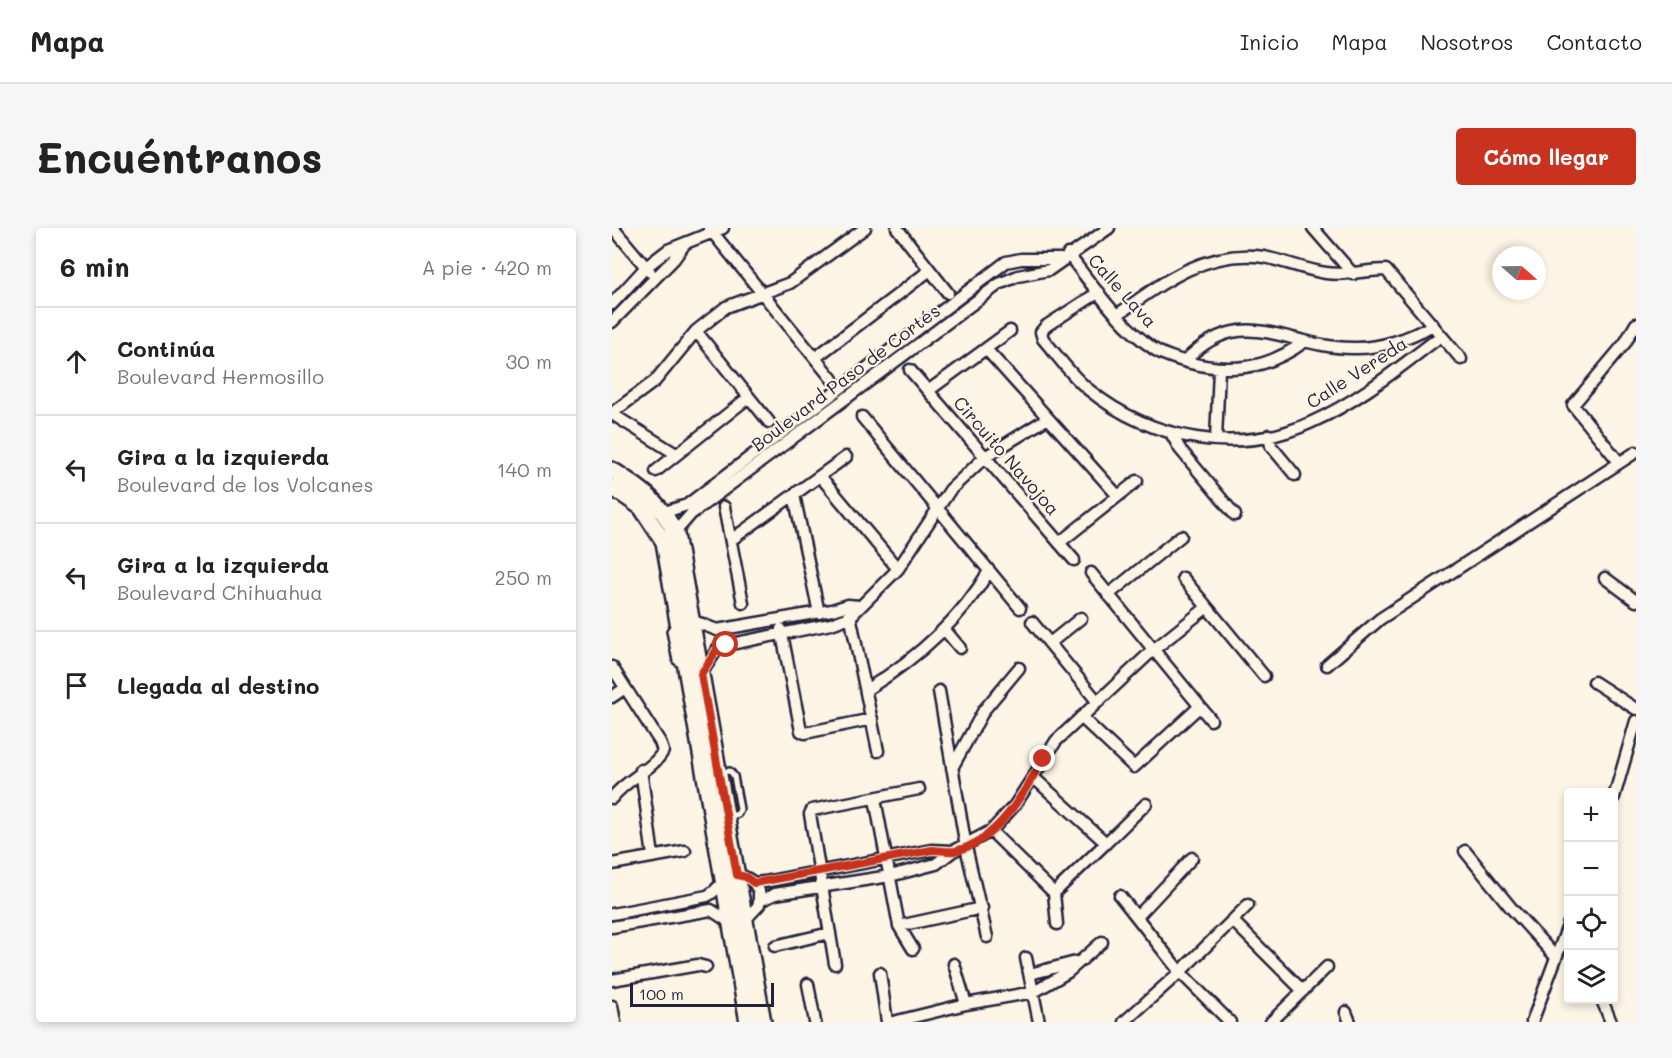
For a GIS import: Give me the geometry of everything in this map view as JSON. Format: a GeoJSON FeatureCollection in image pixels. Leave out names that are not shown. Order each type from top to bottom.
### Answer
{"type":"FeatureCollection","features":[{"type":"Feature","properties":{"kind":"street"},"geometry":{"type":"LineString","coordinates":[[613,228],[654,277]]}},
{"type":"Feature","properties":{"kind":"street"},"geometry":{"type":"LineString","coordinates":[[676,454],[612,414],[655,381],[696,331],[726,307],[790,283],[865,228]]}},
{"type":"Feature","properties":{"kind":"street"},"geometry":{"type":"LineString","coordinates":[[897,228],[948,293]]}},
{"type":"Feature","properties":{"kind":"street","name":"Boulevard Paso de Cortés"},"geometry":{"type":"LineString","coordinates":[[670,538],[691,514],[999,284],[1018,276],[1049,270],[1064,257],[1109,228]]}},
{"type":"Feature","properties":{"kind":"street"},"geometry":{"type":"LineString","coordinates":[[1312,228],[1353,274]]}},
{"type":"Feature","properties":{"kind":"street"},"geometry":{"type":"LineString","coordinates":[[612,304],[646,267],[668,249],[684,245],[715,230],[831,379]]}},
{"type":"Feature","properties":{"kind":"street"},"geometry":{"type":"LineString","coordinates":[[612,322],[674,259],[684,245]]}},
{"type":"Feature","properties":{"kind":"street"},"geometry":{"type":"LineString","coordinates":[[1117,315],[1174,275],[1198,264],[1222,258],[1260,256],[1325,273],[1353,274],[1386,270],[1461,359]]}},
{"type":"Feature","properties":{"kind":"street","name":"Boulevard Paso de Cortés"},"geometry":{"type":"LineString","coordinates":[[665,512],[687,505],[1006,262],[1064,257]]}},
{"type":"Feature","properties":{"kind":"street","name":"Calle Lava"},"geometry":{"type":"LineString","coordinates":[[1064,257],[1099,292],[1117,315],[1155,351],[1219,369],[1253,368],[1270,363],[1304,342]]}},
{"type":"Feature","properties":{"kind":"street"},"geometry":{"type":"LineString","coordinates":[[815,358],[930,270]]}},
{"type":"Feature","properties":{"kind":"street"},"geometry":{"type":"LineString","coordinates":[[991,273],[999,284]]}},
{"type":"Feature","properties":{"kind":"street","name":"Calle Vereda"},"geometry":{"type":"LineString","coordinates":[[1099,292],[1046,326],[1041,332],[1043,339],[1088,389],[1129,417],[1171,433],[1216,440],[1241,441],[1310,424],[1335,411],[1442,336]]}},
{"type":"Feature","properties":{"kind":"street"},"geometry":{"type":"LineString","coordinates":[[1619,462],[1573,405],[1625,343],[1636,324]]}},
{"type":"Feature","properties":{"kind":"street"},"geometry":{"type":"LineString","coordinates":[[1185,361],[1210,339],[1226,332],[1259,330],[1304,342],[1356,348],[1386,344],[1433,325]]}},
{"type":"Feature","properties":{"kind":"street"},"geometry":{"type":"LineString","coordinates":[[696,331],[769,422]]}},
{"type":"Feature","properties":{"kind":"street","name":"Circuito Navojoa"},"geometry":{"type":"LineString","coordinates":[[928,391],[1010,331]]}},
{"type":"Feature","properties":{"kind":"street"},"geometry":{"type":"LineString","coordinates":[[986,349],[1118,496]]}},
{"type":"Feature","properties":{"kind":"street"},"geometry":{"type":"LineString","coordinates":[[1216,440],[1219,369]]}},
{"type":"Feature","properties":{"kind":"street","name":"Circuito Navojoa"},"geometry":{"type":"LineString","coordinates":[[910,370],[1074,560]]}},
{"type":"Feature","properties":{"kind":"street"},"geometry":{"type":"LineString","coordinates":[[844,384],[853,394]]}},
{"type":"Feature","properties":{"kind":"street"},"geometry":{"type":"LineString","coordinates":[[656,471],[750,398]]}},
{"type":"Feature","properties":{"kind":"street"},"geometry":{"type":"LineString","coordinates":[[862,417],[1020,608]]}},
{"type":"Feature","properties":{"kind":"street"},"geometry":{"type":"LineString","coordinates":[[684,620],[717,630],[853,606],[882,587],[898,569],[936,507],[985,457],[1048,418]]}},
{"type":"Feature","properties":{"kind":"street"},"geometry":{"type":"LineString","coordinates":[[1171,433],[1180,449],[1235,515]]}},
{"type":"Feature","properties":{"kind":"street"},"geometry":{"type":"LineString","coordinates":[[1269,435],[1270,446],[1295,475]]}},
{"type":"Feature","properties":{"kind":"street"},"geometry":{"type":"LineString","coordinates":[[1327,665],[1380,619],[1636,452]]}},
{"type":"Feature","properties":{"kind":"street"},"geometry":{"type":"LineString","coordinates":[[731,540],[846,457]]}},
{"type":"Feature","properties":{"kind":"street"},"geometry":{"type":"LineString","coordinates":[[612,470],[646,492],[665,512],[684,620],[701,674],[711,773]]}},
{"type":"Feature","properties":{"kind":"street"},"geometry":{"type":"LineString","coordinates":[[820,476],[898,569]]}},
{"type":"Feature","properties":{"kind":"street","name":"Circuito Navojoa"},"geometry":{"type":"LineString","coordinates":[[1059,543],[1137,481]]}},
{"type":"Feature","properties":{"kind":"street"},"geometry":{"type":"LineString","coordinates":[[612,487],[641,507],[670,538]]}},
{"type":"Feature","properties":{"kind":"street"},"geometry":{"type":"LineString","coordinates":[[794,495],[819,613]]}},
{"type":"Feature","properties":{"kind":"street"},"geometry":{"type":"LineString","coordinates":[[724,507],[743,603]]}},
{"type":"Feature","properties":{"kind":"street"},"geometry":{"type":"LineString","coordinates":[[1108,595],[1181,536]]}},
{"type":"Feature","properties":{"kind":"street"},"geometry":{"type":"LineString","coordinates":[[866,690],[893,673],[945,630],[979,589],[989,571]]}},
{"type":"Feature","properties":{"kind":"street"},"geometry":{"type":"LineString","coordinates":[[1091,573],[1210,720]]}},
{"type":"Feature","properties":{"kind":"street"},"geometry":{"type":"LineString","coordinates":[[1183,578],[1264,676]]}},
{"type":"Feature","properties":{"kind":"street"},"geometry":{"type":"LineString","coordinates":[[1605,578],[1636,601]]}},
{"type":"Feature","properties":{"kind":"street"},"geometry":{"type":"LineString","coordinates":[[853,606],[850,617],[878,751]]}},
{"type":"Feature","properties":{"kind":"street"},"geometry":{"type":"LineString","coordinates":[[754,883],[932,850],[953,851],[966,847],[991,831],[1033,777],[1056,741],[1080,717],[1152,651],[1206,608]]}},
{"type":"Feature","properties":{"kind":"street"},"geometry":{"type":"LineString","coordinates":[[718,648],[850,617]]}},
{"type":"Feature","properties":{"kind":"street"},"geometry":{"type":"LineString","coordinates":[[1050,643],[1081,618]]}},
{"type":"Feature","properties":{"kind":"street"},"geometry":{"type":"LineString","coordinates":[[684,620],[685,666],[711,773],[738,921],[763,1022]]}},
{"type":"Feature","properties":{"kind":"street"},"geometry":{"type":"LineString","coordinates":[[779,620],[801,731],[805,733],[872,719]]}},
{"type":"Feature","properties":{"kind":"street"},"geometry":{"type":"LineString","coordinates":[[1032,622],[1097,701]]}},
{"type":"Feature","properties":{"kind":"street"},"geometry":{"type":"LineString","coordinates":[[701,674],[718,648],[717,630]]}},
{"type":"Feature","properties":{"kind":"street"},"geometry":{"type":"LineString","coordinates":[[945,630],[960,648]]}},
{"type":"Feature","properties":{"kind":"street"},"geometry":{"type":"LineString","coordinates":[[612,667],[660,742],[663,751],[660,757],[625,782],[612,798]]}},
{"type":"Feature","properties":{"kind":"street"},"geometry":{"type":"LineString","coordinates":[[952,768],[984,710],[1019,668]]}},
{"type":"Feature","properties":{"kind":"street"},"geometry":{"type":"LineString","coordinates":[[1594,682],[1636,709]]}},
{"type":"Feature","properties":{"kind":"street"},"geometry":{"type":"LineString","coordinates":[[612,698],[625,688]]}},
{"type":"Feature","properties":{"kind":"street"},"geometry":{"type":"LineString","coordinates":[[939,691],[966,847],[987,937]]}},
{"type":"Feature","properties":{"kind":"street"},"geometry":{"type":"LineString","coordinates":[[1080,717],[1134,768],[1198,707]]}},
{"type":"Feature","properties":{"kind":"street"},"geometry":{"type":"LineString","coordinates":[[1617,788],[1636,720]]}},
{"type":"Feature","properties":{"kind":"street"},"geometry":{"type":"LineString","coordinates":[[641,770],[653,856]]}},
{"type":"Feature","properties":{"kind":"street"},"geometry":{"type":"LineString","coordinates":[[1033,777],[1106,843]]}},
{"type":"Feature","properties":{"kind":"street"},"geometry":{"type":"LineString","coordinates":[[835,964],[810,814],[812,810],[919,789]]}},
{"type":"Feature","properties":{"kind":"street"},"geometry":{"type":"LineString","coordinates":[[874,799],[899,926],[913,949]]}},
{"type":"Feature","properties":{"kind":"street"},"geometry":{"type":"LineString","coordinates":[[1054,893],[1146,804]]}},
{"type":"Feature","properties":{"kind":"street"},"geometry":{"type":"LineString","coordinates":[[991,831],[1054,893],[1057,924]]}},
{"type":"Feature","properties":{"kind":"street"},"geometry":{"type":"LineString","coordinates":[[612,864],[685,851]]}},
{"type":"Feature","properties":{"kind":"street"},"geometry":{"type":"LineString","coordinates":[[760,901],[775,894],[890,876],[936,864],[953,851]]}},
{"type":"Feature","properties":{"kind":"street"},"geometry":{"type":"LineString","coordinates":[[1465,851],[1512,909],[1554,955]]}},
{"type":"Feature","properties":{"kind":"street"},"geometry":{"type":"LineString","coordinates":[[1137,917],[1192,858]]}},
{"type":"Feature","properties":{"kind":"street"},"geometry":{"type":"LineString","coordinates":[[612,914],[713,894],[730,877],[746,877],[754,883],[760,901],[757,910],[738,921],[720,918],[715,911],[713,894]]}},
{"type":"Feature","properties":{"kind":"street"},"geometry":{"type":"LineString","coordinates":[[1120,896],[1180,972],[1230,1022]]}},
{"type":"Feature","properties":{"kind":"street"},"geometry":{"type":"LineString","coordinates":[[1124,1022],[1180,972],[1248,905]]}},
{"type":"Feature","properties":{"kind":"street"},"geometry":{"type":"LineString","coordinates":[[899,926],[982,908]]}},
{"type":"Feature","properties":{"kind":"street"},"geometry":{"type":"LineString","coordinates":[[612,927],[715,911]]}},
{"type":"Feature","properties":{"kind":"street"},"geometry":{"type":"LineString","coordinates":[[1232,920],[1303,991]]}},
{"type":"Feature","properties":{"kind":"street"},"geometry":{"type":"LineString","coordinates":[[738,921],[748,1022]]}},
{"type":"Feature","properties":{"kind":"street"},"geometry":{"type":"LineString","coordinates":[[775,946],[830,933]]}},
{"type":"Feature","properties":{"kind":"street"},"geometry":{"type":"LineString","coordinates":[[1532,1022],[1554,955],[1564,934]]}},
{"type":"Feature","properties":{"kind":"street"},"geometry":{"type":"LineString","coordinates":[[893,1022],[934,1014],[966,1004],[1034,992],[1068,972],[1102,942]]}},
{"type":"Feature","properties":{"kind":"street"},"geometry":{"type":"LineString","coordinates":[[1026,958],[1039,1022]]}},
{"type":"Feature","properties":{"kind":"street"},"geometry":{"type":"LineString","coordinates":[[1030,974],[1079,961]]}},
{"type":"Feature","properties":{"kind":"street"},"geometry":{"type":"LineString","coordinates":[[612,980],[698,964],[706,967]]}},
{"type":"Feature","properties":{"kind":"street"},"geometry":{"type":"LineString","coordinates":[[954,964],[966,1004]]}},
{"type":"Feature","properties":{"kind":"street"},"geometry":{"type":"LineString","coordinates":[[1271,1022],[1327,967]]}},
{"type":"Feature","properties":{"kind":"street"},"geometry":{"type":"LineString","coordinates":[[879,973],[887,1022]]}},
{"type":"Feature","properties":{"kind":"street"},"geometry":{"type":"LineString","coordinates":[[808,984],[814,1022]]}},
{"type":"Feature","properties":{"kind":"street"},"geometry":{"type":"LineString","coordinates":[[1604,1004],[1611,1022]]}},
{"type":"Feature","properties":{"kind":"street"},"geometry":{"type":"LineString","coordinates":[[612,1006],[615,1022]]}},
{"type":"Feature","properties":{"kind":"lane"},"geometry":{"type":"LineString","coordinates":[[711,773],[730,771],[734,776],[740,812],[720,819]]}},
{"type":"Feature","properties":{"kind":"route"},"geometry":{"type":"LineString","coordinates":[[726,645],[718,648],[701,674],[737,875],[746,877],[754,883],[932,850],[953,851],[966,847],[991,831],[1014,805],[1043,759]]}}]}
